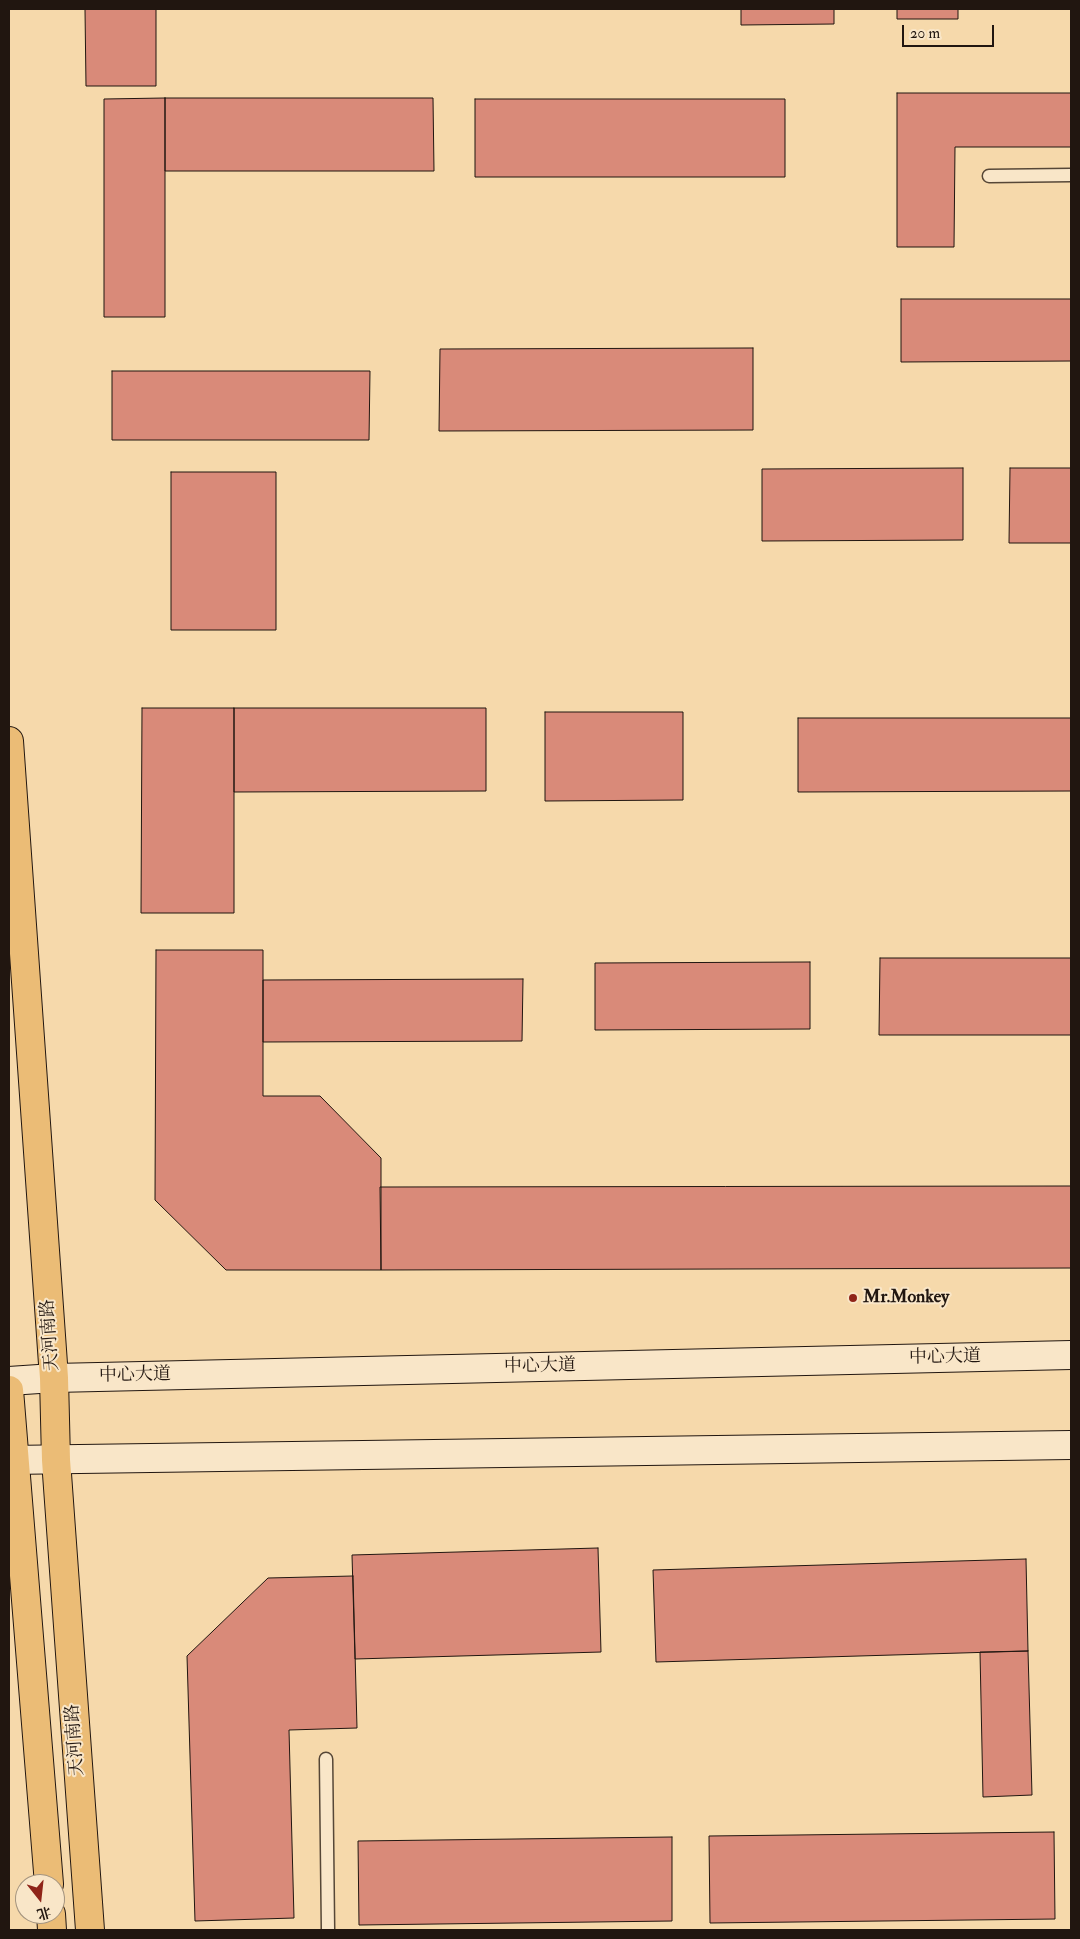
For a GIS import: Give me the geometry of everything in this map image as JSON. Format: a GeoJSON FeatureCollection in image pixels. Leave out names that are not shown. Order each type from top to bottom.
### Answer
{"type":"FeatureCollection","features":[{"type":"Feature","properties":{"kind":"main road","name":"天河南路"},"geometry":{"type":"LineString","coordinates":[[9,741],[54,1378],[56,1460],[90,1930]]}},
{"type":"Feature","properties":{"kind":"main road","name":"中心大道"},"geometry":{"type":"LineString","coordinates":[[9,1381],[54,1378],[1071,1355]]}},
{"type":"Feature","properties":{"kind":"main road"},"geometry":{"type":"LineString","coordinates":[[9,1390],[12,1460],[48,1874]]}},
{"type":"Feature","properties":{"kind":"main road"},"geometry":{"type":"LineString","coordinates":[[12,1460],[1071,1445]]}},
{"type":"Feature","properties":{"kind":"lane"},"geometry":{"type":"LineString","coordinates":[[989,176],[1071,175]]}},
{"type":"Feature","properties":{"kind":"lane"},"geometry":{"type":"LineString","coordinates":[[326,1760],[328,1930]]}},
{"type":"Feature","properties":{"kind":"building"},"geometry":{"type":"Polygon","coordinates":[[[85,9],[156,9],[156,86],[86,86],[85,9]]]}},
{"type":"Feature","properties":{"kind":"building"},"geometry":{"type":"Polygon","coordinates":[[[741,9],[834,9],[834,24],[741,25],[741,9]]]}},
{"type":"Feature","properties":{"kind":"building"},"geometry":{"type":"Polygon","coordinates":[[[897,9],[958,9],[958,19],[897,19],[897,9]]]}},
{"type":"Feature","properties":{"kind":"building"},"geometry":{"type":"Polygon","coordinates":[[[897,93],[1071,93],[1071,147],[955,147],[954,247],[897,247],[897,93]]]}},
{"type":"Feature","properties":{"kind":"building"},"geometry":{"type":"Polygon","coordinates":[[[165,98],[165,317],[104,317],[104,99],[165,98]]]}},
{"type":"Feature","properties":{"kind":"building"},"geometry":{"type":"Polygon","coordinates":[[[165,98],[433,98],[434,171],[165,171],[165,98]]]}},
{"type":"Feature","properties":{"kind":"building"},"geometry":{"type":"Polygon","coordinates":[[[475,99],[785,99],[785,177],[475,177],[475,99]]]}},
{"type":"Feature","properties":{"kind":"building"},"geometry":{"type":"Polygon","coordinates":[[[901,299],[1071,299],[1071,361],[901,362],[901,299]]]}},
{"type":"Feature","properties":{"kind":"building"},"geometry":{"type":"Polygon","coordinates":[[[753,348],[753,430],[439,431],[440,349],[753,348]]]}},
{"type":"Feature","properties":{"kind":"building"},"geometry":{"type":"Polygon","coordinates":[[[112,371],[370,371],[369,440],[112,440],[112,371]]]}},
{"type":"Feature","properties":{"kind":"building"},"geometry":{"type":"Polygon","coordinates":[[[963,468],[963,540],[762,541],[762,469],[963,468]]]}},
{"type":"Feature","properties":{"kind":"building"},"geometry":{"type":"Polygon","coordinates":[[[1010,468],[1071,468],[1071,543],[1009,543],[1010,468]]]}},
{"type":"Feature","properties":{"kind":"building"},"geometry":{"type":"Polygon","coordinates":[[[171,472],[276,472],[276,630],[171,630],[171,472]]]}},
{"type":"Feature","properties":{"kind":"building"},"geometry":{"type":"Polygon","coordinates":[[[142,708],[234,708],[234,913],[141,913],[142,708]]]}},
{"type":"Feature","properties":{"kind":"building"},"geometry":{"type":"Polygon","coordinates":[[[234,708],[486,708],[486,791],[234,792],[234,708]]]}},
{"type":"Feature","properties":{"kind":"building"},"geometry":{"type":"Polygon","coordinates":[[[545,712],[683,712],[683,800],[545,801],[545,712]]]}},
{"type":"Feature","properties":{"kind":"building"},"geometry":{"type":"Polygon","coordinates":[[[798,718],[1071,718],[1071,791],[798,792],[798,718]]]}},
{"type":"Feature","properties":{"kind":"building"},"geometry":{"type":"Polygon","coordinates":[[[156,950],[263,950],[263,1096],[320,1096],[381,1158],[381,1270],[226,1270],[155,1200],[156,950]]]}},
{"type":"Feature","properties":{"kind":"building"},"geometry":{"type":"Polygon","coordinates":[[[880,958],[1071,958],[1071,1035],[879,1035],[880,958]]]}},
{"type":"Feature","properties":{"kind":"building"},"geometry":{"type":"Polygon","coordinates":[[[810,962],[810,1029],[595,1030],[595,963],[810,962]]]}},
{"type":"Feature","properties":{"kind":"building"},"geometry":{"type":"Polygon","coordinates":[[[523,979],[522,1041],[263,1042],[263,980],[523,979]]]}},
{"type":"Feature","properties":{"kind":"building"},"geometry":{"type":"Polygon","coordinates":[[[1071,1186],[1071,1268],[381,1270],[380,1187],[1071,1186]]]}},
{"type":"Feature","properties":{"kind":"building"},"geometry":{"type":"Polygon","coordinates":[[[598,1548],[601,1652],[355,1659],[352,1555],[598,1548]]]}},
{"type":"Feature","properties":{"kind":"building"},"geometry":{"type":"Polygon","coordinates":[[[1026,1559],[1028,1651],[656,1662],[653,1570],[1026,1559]]]}},
{"type":"Feature","properties":{"kind":"building"},"geometry":{"type":"Polygon","coordinates":[[[353,1576],[357,1728],[289,1730],[294,1918],[195,1921],[187,1656],[268,1578],[353,1576]]]}},
{"type":"Feature","properties":{"kind":"building"},"geometry":{"type":"Polygon","coordinates":[[[1028,1651],[1032,1795],[983,1797],[980,1652],[1028,1651]]]}},
{"type":"Feature","properties":{"kind":"building"},"geometry":{"type":"Polygon","coordinates":[[[1054,1832],[1055,1919],[710,1923],[709,1836],[1054,1832]]]}},
{"type":"Feature","properties":{"kind":"building"},"geometry":{"type":"Polygon","coordinates":[[[672,1837],[672,1921],[359,1925],[358,1841],[672,1837]]]}},
{"type":"Feature","properties":{"kind":"place","name":"Mr.Monkey"},"geometry":{"type":"Point","coordinates":[853,1298]}}]}
